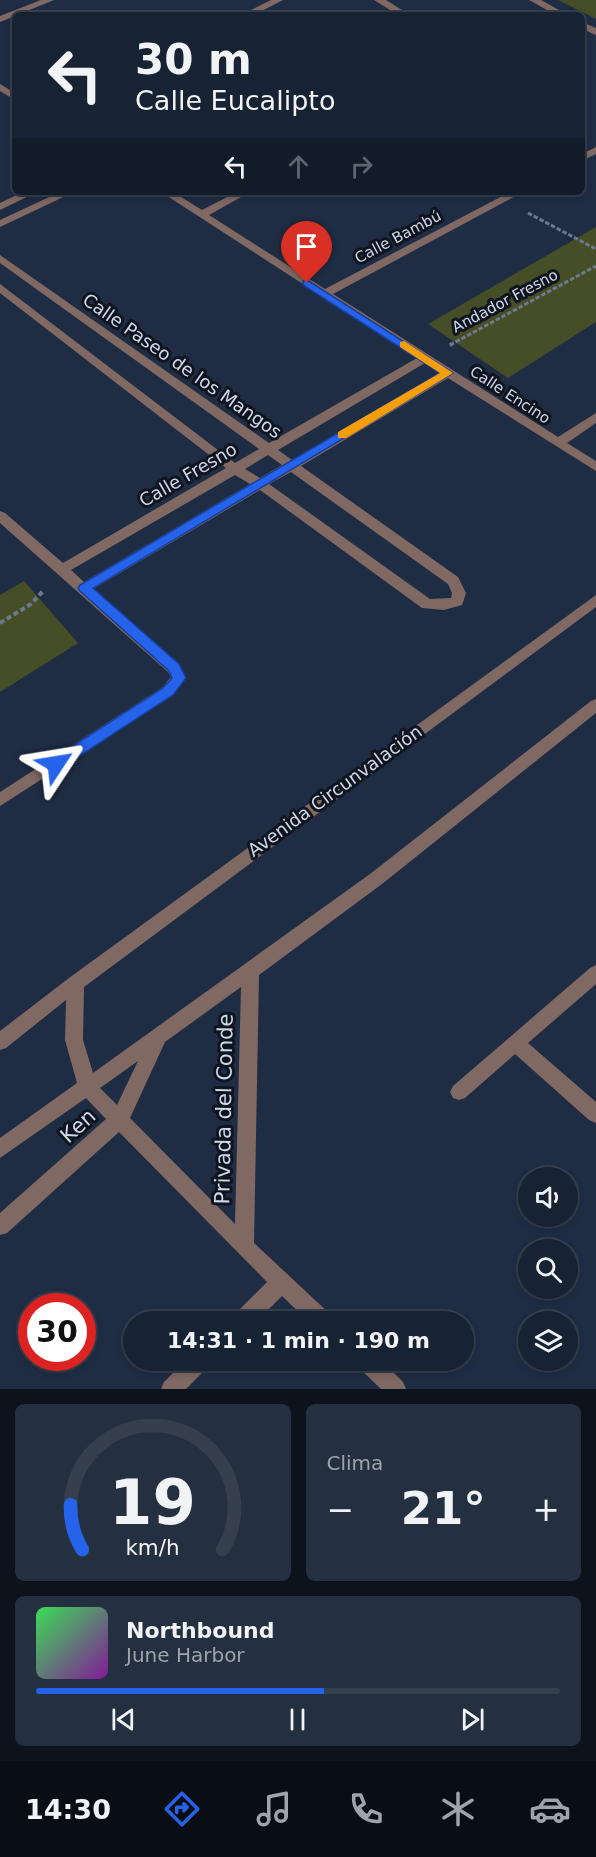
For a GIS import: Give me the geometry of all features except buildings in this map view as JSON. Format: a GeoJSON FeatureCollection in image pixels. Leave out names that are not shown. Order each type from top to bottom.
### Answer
{"type":"FeatureCollection","features":[{"type":"Feature","properties":{"kind":"street"},"geometry":{"type":"LineString","coordinates":[[18,12],[49,0]]}},
{"type":"Feature","properties":{"kind":"street"},"geometry":{"type":"LineString","coordinates":[[252,12],[278,0]]}},
{"type":"Feature","properties":{"kind":"street"},"geometry":{"type":"LineString","coordinates":[[379,0],[400,12]]}},
{"type":"Feature","properties":{"kind":"street"},"geometry":{"type":"LineString","coordinates":[[534,0],[557,12]]}},
{"type":"Feature","properties":{"kind":"street"},"geometry":{"type":"LineString","coordinates":[[0,207],[26,195]]}},
{"type":"Feature","properties":{"kind":"street"},"geometry":{"type":"LineString","coordinates":[[0,224],[63,195]]}},
{"type":"Feature","properties":{"kind":"street","name":"Calle Encino"},"geometry":{"type":"LineString","coordinates":[[171,195],[596,467]]}},
{"type":"Feature","properties":{"kind":"street"},"geometry":{"type":"LineString","coordinates":[[203,214],[239,195]]}},
{"type":"Feature","properties":{"kind":"street","name":"Calle Bambú"},"geometry":{"type":"LineString","coordinates":[[324,294],[512,195]]}},
{"type":"Feature","properties":{"kind":"street","name":"Calle Paseo de los Mangos"},"geometry":{"type":"LineString","coordinates":[[0,258],[453,581],[459,593],[457,601],[444,605],[427,604],[260,484],[235,469],[0,287]]}},
{"type":"Feature","properties":{"kind":"street","name":"Calle Fresno"},"geometry":{"type":"LineString","coordinates":[[63,569],[425,358]]}},
{"type":"Feature","properties":{"kind":"street"},"geometry":{"type":"LineString","coordinates":[[84,588],[448,373]]}},
{"type":"Feature","properties":{"kind":"street"},"geometry":{"type":"LineString","coordinates":[[558,443],[596,417]]}},
{"type":"Feature","properties":{"kind":"street"},"geometry":{"type":"LineString","coordinates":[[0,516],[174,668],[179,678],[168,691],[0,800]]}},
{"type":"Feature","properties":{"kind":"street","name":"Avenida Circunvalación"},"geometry":{"type":"LineString","coordinates":[[0,1042],[75,983],[596,600]]}},
{"type":"Feature","properties":{"kind":"street"},"geometry":{"type":"LineString","coordinates":[[0,1149],[158,1038],[375,879],[596,705]]}},
{"type":"Feature","properties":{"kind":"street","name":"Privada del Conde"},"geometry":{"type":"LineString","coordinates":[[244,1247],[250,971]]}},
{"type":"Feature","properties":{"kind":"street"},"geometry":{"type":"LineString","coordinates":[[459,1092],[596,973]]}},
{"type":"Feature","properties":{"kind":"street"},"geometry":{"type":"LineString","coordinates":[[75,983],[74,1040],[88,1088],[244,1247],[312,1311]]}},
{"type":"Feature","properties":{"kind":"street","name":"Ken"},"geometry":{"type":"LineString","coordinates":[[0,1226],[120,1119],[158,1038]]}},
{"type":"Feature","properties":{"kind":"street"},"geometry":{"type":"LineString","coordinates":[[516,1043],[596,1114]]}},
{"type":"Feature","properties":{"kind":"street"},"geometry":{"type":"LineString","coordinates":[[252,1311],[282,1282]]}},
{"type":"Feature","properties":{"kind":"street"},"geometry":{"type":"LineString","coordinates":[[171,1389],[190,1371]]}},
{"type":"Feature","properties":{"kind":"street"},"geometry":{"type":"LineString","coordinates":[[377,1371],[396,1389]]}},
{"type":"Feature","properties":{"kind":"path"},"geometry":{"type":"LineString","coordinates":[[504,199],[596,249]]}},
{"type":"Feature","properties":{"kind":"path","name":"Andador Fresno"},"geometry":{"type":"LineString","coordinates":[[425,358],[596,266]]}},
{"type":"Feature","properties":{"kind":"path"},"geometry":{"type":"LineString","coordinates":[[0,622],[32,604],[63,569]]}},
{"type":"Feature","properties":{"kind":"green space"},"geometry":{"type":"Polygon","coordinates":[[[558,0],[596,0],[596,19],[558,0]]]}},
{"type":"Feature","properties":{"kind":"green space"},"geometry":{"type":"Polygon","coordinates":[[[596,227],[596,322],[508,378],[428,324],[596,227]]]}},
{"type":"Feature","properties":{"kind":"green space"},"geometry":{"type":"Polygon","coordinates":[[[24,581],[78,643],[0,692],[0,595],[24,581]]]}},
{"type":"Feature","properties":{"kind":"slow traffic"},"geometry":{"type":"LineString","coordinates":[[342,435],[448,373],[404,345]]}},
{"type":"Feature","properties":{"kind":"route"},"geometry":{"type":"LineString","coordinates":[[56,764],[168,691],[179,678],[174,668],[84,588],[448,373],[307,283]]}}]}
